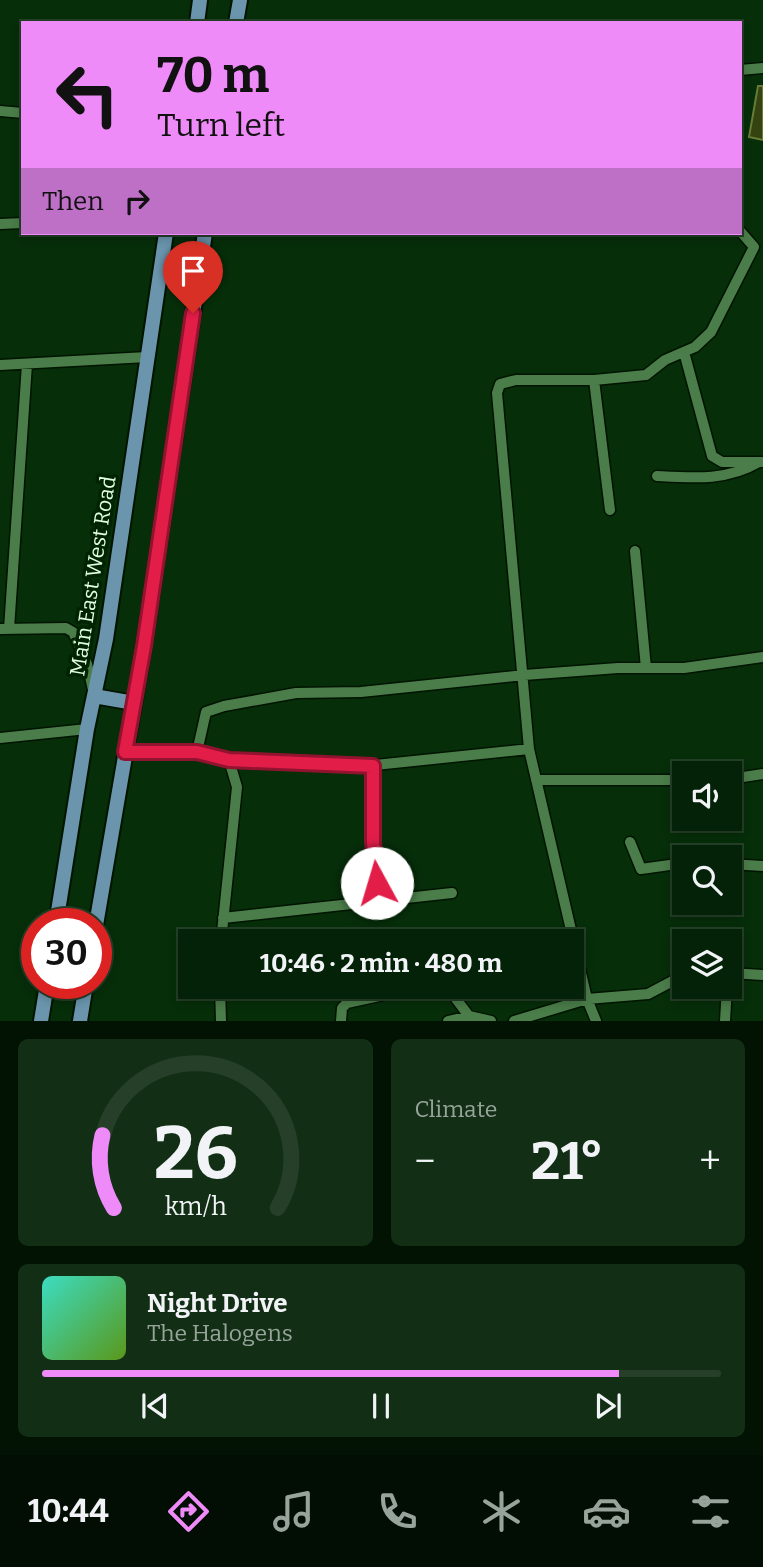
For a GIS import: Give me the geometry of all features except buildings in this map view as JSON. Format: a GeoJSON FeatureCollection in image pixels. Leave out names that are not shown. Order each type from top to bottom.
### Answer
{"type":"FeatureCollection","features":[{"type":"Feature","properties":{"kind":"main road"},"geometry":{"type":"LineString","coordinates":[[197,21],[200,0]]}},
{"type":"Feature","properties":{"kind":"main road"},"geometry":{"type":"LineString","coordinates":[[236,21],[240,0]]}},
{"type":"Feature","properties":{"kind":"main road","name":"Main East West Road"},"geometry":{"type":"LineString","coordinates":[[59,908],[166,235]]}},
{"type":"Feature","properties":{"kind":"main road"},"geometry":{"type":"LineString","coordinates":[[99,908],[134,703],[205,235]]}},
{"type":"Feature","properties":{"kind":"main road"},"geometry":{"type":"LineString","coordinates":[[94,696],[134,703]]}},
{"type":"Feature","properties":{"kind":"main road"},"geometry":{"type":"LineString","coordinates":[[41,1021],[45,999]]}},
{"type":"Feature","properties":{"kind":"main road"},"geometry":{"type":"LineString","coordinates":[[80,1021],[84,999]]}},
{"type":"Feature","properties":{"kind":"street"},"geometry":{"type":"LineString","coordinates":[[742,69],[763,68]]}},
{"type":"Feature","properties":{"kind":"street"},"geometry":{"type":"LineString","coordinates":[[0,111],[21,113]]}},
{"type":"Feature","properties":{"kind":"street"},"geometry":{"type":"LineString","coordinates":[[0,224],[21,223]]}},
{"type":"Feature","properties":{"kind":"street"},"geometry":{"type":"LineString","coordinates":[[596,1021],[587,999],[529,749],[497,393],[500,384],[516,380],[594,380],[646,375],[665,360],[684,352],[711,332],[758,247],[742,234]]}},
{"type":"Feature","properties":{"kind":"street"},"geometry":{"type":"LineString","coordinates":[[684,352],[712,456],[722,462],[761,462]]}},
{"type":"Feature","properties":{"kind":"street"},"geometry":{"type":"LineString","coordinates":[[0,365],[148,357]]}},
{"type":"Feature","properties":{"kind":"street"},"geometry":{"type":"LineString","coordinates":[[27,364],[5,629],[66,628],[73,632],[87,664],[94,696]]}},
{"type":"Feature","properties":{"kind":"street"},"geometry":{"type":"LineString","coordinates":[[594,380],[610,509]]}},
{"type":"Feature","properties":{"kind":"street"},"geometry":{"type":"LineString","coordinates":[[657,476],[724,476],[744,471],[761,462]]}},
{"type":"Feature","properties":{"kind":"street"},"geometry":{"type":"LineString","coordinates":[[635,551],[646,668]]}},
{"type":"Feature","properties":{"kind":"street"},"geometry":{"type":"LineString","coordinates":[[197,752],[203,719],[212,708],[296,694],[361,692],[524,675],[706,666],[763,657]]}},
{"type":"Feature","properties":{"kind":"street"},"geometry":{"type":"LineString","coordinates":[[0,738],[87,729]]}},
{"type":"Feature","properties":{"kind":"street"},"geometry":{"type":"LineString","coordinates":[[125,752],[197,752],[229,760],[373,766],[529,749]]}},
{"type":"Feature","properties":{"kind":"street"},"geometry":{"type":"LineString","coordinates":[[222,929],[237,787],[229,760]]}},
{"type":"Feature","properties":{"kind":"street"},"geometry":{"type":"LineString","coordinates":[[373,766],[373,842],[380,903]]}},
{"type":"Feature","properties":{"kind":"street"},"geometry":{"type":"LineString","coordinates":[[742,777],[763,774]]}},
{"type":"Feature","properties":{"kind":"street"},"geometry":{"type":"LineString","coordinates":[[536,780],[672,780]]}},
{"type":"Feature","properties":{"kind":"street"},"geometry":{"type":"LineString","coordinates":[[630,842],[641,869],[672,865]]}},
{"type":"Feature","properties":{"kind":"street"},"geometry":{"type":"LineString","coordinates":[[742,865],[763,866]]}},
{"type":"Feature","properties":{"kind":"street"},"geometry":{"type":"LineString","coordinates":[[223,918],[380,903],[452,893]]}},
{"type":"Feature","properties":{"kind":"street"},"geometry":{"type":"LineString","coordinates":[[742,974],[763,975]]}},
{"type":"Feature","properties":{"kind":"street"},"geometry":{"type":"LineString","coordinates":[[514,1021],[587,999],[648,994],[672,981]]}},
{"type":"Feature","properties":{"kind":"street"},"geometry":{"type":"LineString","coordinates":[[220,999],[221,1021]]}},
{"type":"Feature","properties":{"kind":"street"},"geometry":{"type":"LineString","coordinates":[[341,1021],[342,1008],[347,1003],[365,999]]}},
{"type":"Feature","properties":{"kind":"street"},"geometry":{"type":"LineString","coordinates":[[456,999],[469,1016]]}},
{"type":"Feature","properties":{"kind":"street"},"geometry":{"type":"LineString","coordinates":[[725,1021],[726,999]]}},
{"type":"Feature","properties":{"kind":"street"},"geometry":{"type":"LineString","coordinates":[[448,1021],[469,1016],[491,1021]]}},
{"type":"Feature","properties":{"kind":"route"},"geometry":{"type":"LineString","coordinates":[[193,313],[144,646],[125,752],[197,752],[219,755],[229,760],[373,766],[373,842],[377,883]]}}]}
